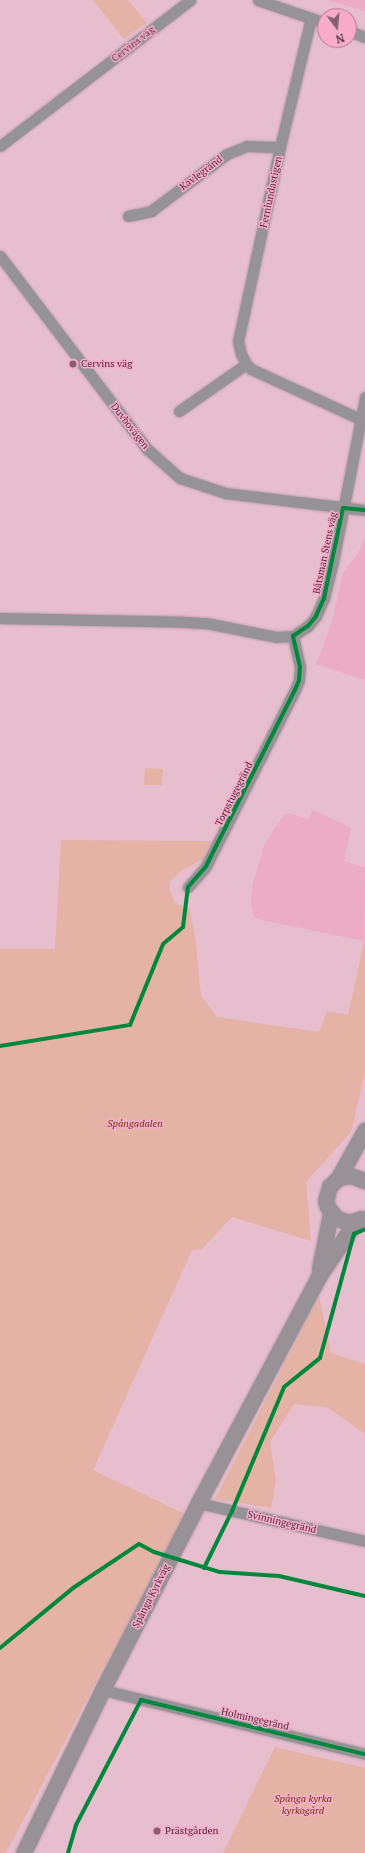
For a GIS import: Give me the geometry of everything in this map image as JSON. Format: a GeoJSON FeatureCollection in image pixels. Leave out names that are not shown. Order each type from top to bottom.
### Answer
{"type":"FeatureCollection","features":[{"type":"Feature","properties":{"kind":"street","name":"Cervins väg"},"geometry":{"type":"LineString","coordinates":[[0,146],[190,0]]}},
{"type":"Feature","properties":{"kind":"street"},"geometry":{"type":"LineString","coordinates":[[258,0],[317,20]]}},
{"type":"Feature","properties":{"kind":"street","name":"Fernlundastigen"},"geometry":{"type":"LineString","coordinates":[[246,364],[241,354],[238,341],[280,147],[311,18]]}},
{"type":"Feature","properties":{"kind":"street","name":"Kavlegränd"},"geometry":{"type":"LineString","coordinates":[[128,216],[151,211],[227,154],[247,146],[280,147]]}},
{"type":"Feature","properties":{"kind":"street","name":"Duvbovägen"},"geometry":{"type":"LineString","coordinates":[[0,256],[147,449],[180,478],[225,493],[365,510]]}},
{"type":"Feature","properties":{"kind":"street"},"geometry":{"type":"LineString","coordinates":[[179,411],[246,364],[280,383],[360,419]]}},
{"type":"Feature","properties":{"kind":"street","name":"Båtsman Stens väg"},"geometry":{"type":"LineString","coordinates":[[293,636],[308,626],[316,616],[324,598],[365,397]]}},
{"type":"Feature","properties":{"kind":"street"},"geometry":{"type":"LineString","coordinates":[[0,618],[206,623],[276,638],[293,636]]}},
{"type":"Feature","properties":{"kind":"street","name":"Torpstugegränd"},"geometry":{"type":"LineString","coordinates":[[188,888],[206,866],[295,690],[299,680],[300,667],[293,636]]}},
{"type":"Feature","properties":{"kind":"street"},"geometry":{"type":"LineString","coordinates":[[362,1219],[342,1222],[331,1214],[326,1201],[330,1187],[339,1178],[365,1131]]}},
{"type":"Feature","properties":{"kind":"street"},"geometry":{"type":"LineString","coordinates":[[339,1178],[351,1176],[365,1181]]}},
{"type":"Feature","properties":{"kind":"street","name":"Spånga Kyrkväg"},"geometry":{"type":"LineString","coordinates":[[318,1279],[331,1214]]}},
{"type":"Feature","properties":{"kind":"street","name":"Spånga Kyrkväg"},"geometry":{"type":"LineString","coordinates":[[24,1853],[103,1690],[199,1503],[318,1279],[362,1219]]}},
{"type":"Feature","properties":{"kind":"street","name":"Svinningegränd"},"geometry":{"type":"LineString","coordinates":[[199,1503],[365,1541]]}},
{"type":"Feature","properties":{"kind":"street","name":"Holmingegränd"},"geometry":{"type":"LineString","coordinates":[[103,1690],[365,1754]]}},
{"type":"Feature","properties":{"kind":"shaded area"},"geometry":{"type":"Polygon","coordinates":[[[326,0],[365,0],[365,11],[326,0]]]}},
{"type":"Feature","properties":{"kind":"shaded area"},"geometry":{"type":"Polygon","coordinates":[[[365,538],[365,680],[316,664],[332,622],[343,573],[358,553],[365,538]]]}},
{"type":"Feature","properties":{"kind":"shaded area"},"geometry":{"type":"Polygon","coordinates":[[[313,810],[351,828],[344,861],[365,867],[364,941],[257,919],[253,915],[251,900],[253,883],[264,846],[283,816],[288,813],[308,819],[313,810]]]}},
{"type":"Feature","properties":{"kind":"green space"},"geometry":{"type":"Polygon","coordinates":[[[93,0],[128,0],[147,23],[124,39],[93,0]]]}},
{"type":"Feature","properties":{"kind":"green space"},"geometry":{"type":"Polygon","coordinates":[[[145,768],[163,769],[162,785],[144,785],[145,768]]]}},
{"type":"Feature","properties":{"kind":"green space","name":"Spångadalen"},"geometry":{"type":"Polygon","coordinates":[[[61,840],[211,841],[204,858],[178,873],[170,882],[170,892],[175,903],[189,908],[195,935],[201,996],[217,1017],[319,1032],[327,1011],[348,1015],[365,938],[365,1073],[351,1132],[306,1182],[311,1241],[232,1217],[202,1249],[192,1250],[93,1470],[185,1514],[6,1853],[0,1853],[0,949],[55,949],[61,840]]]}},
{"type":"Feature","properties":{"kind":"green space"},"geometry":{"type":"Polygon","coordinates":[[[319,1296],[331,1353],[365,1364],[365,1434],[327,1407],[294,1404],[270,1442],[276,1480],[271,1508],[215,1499],[319,1296]]]}},
{"type":"Feature","properties":{"kind":"green space","name":"Spånga kyrka kyrkogård"},"geometry":{"type":"Polygon","coordinates":[[[275,1747],[365,1768],[365,1853],[223,1853],[275,1747]]]}},
{"type":"Feature","properties":{"kind":"cycle path"},"geometry":{"type":"LineString","coordinates":[[0,1046],[130,1025],[163,944],[183,927],[188,887],[206,866],[295,690],[299,680],[300,667],[293,636],[308,626],[316,616],[324,598],[343,508],[365,510]]}},
{"type":"Feature","properties":{"kind":"cycle path"},"geometry":{"type":"LineString","coordinates":[[204,1568],[232,1511],[284,1387],[320,1358],[354,1234],[365,1229]]}},
{"type":"Feature","properties":{"kind":"cycle path"},"geometry":{"type":"LineString","coordinates":[[0,1648],[73,1588],[139,1544],[154,1552],[220,1572],[279,1576],[365,1596]]}},
{"type":"Feature","properties":{"kind":"cycle path"},"geometry":{"type":"LineString","coordinates":[[68,1853],[76,1825],[141,1700],[365,1754]]}},
{"type":"Feature","properties":{"kind":"place","name":"Cervins väg"},"geometry":{"type":"Point","coordinates":[73,364]}},
{"type":"Feature","properties":{"kind":"place","name":"Prästgården"},"geometry":{"type":"Point","coordinates":[157,1831]}}]}
